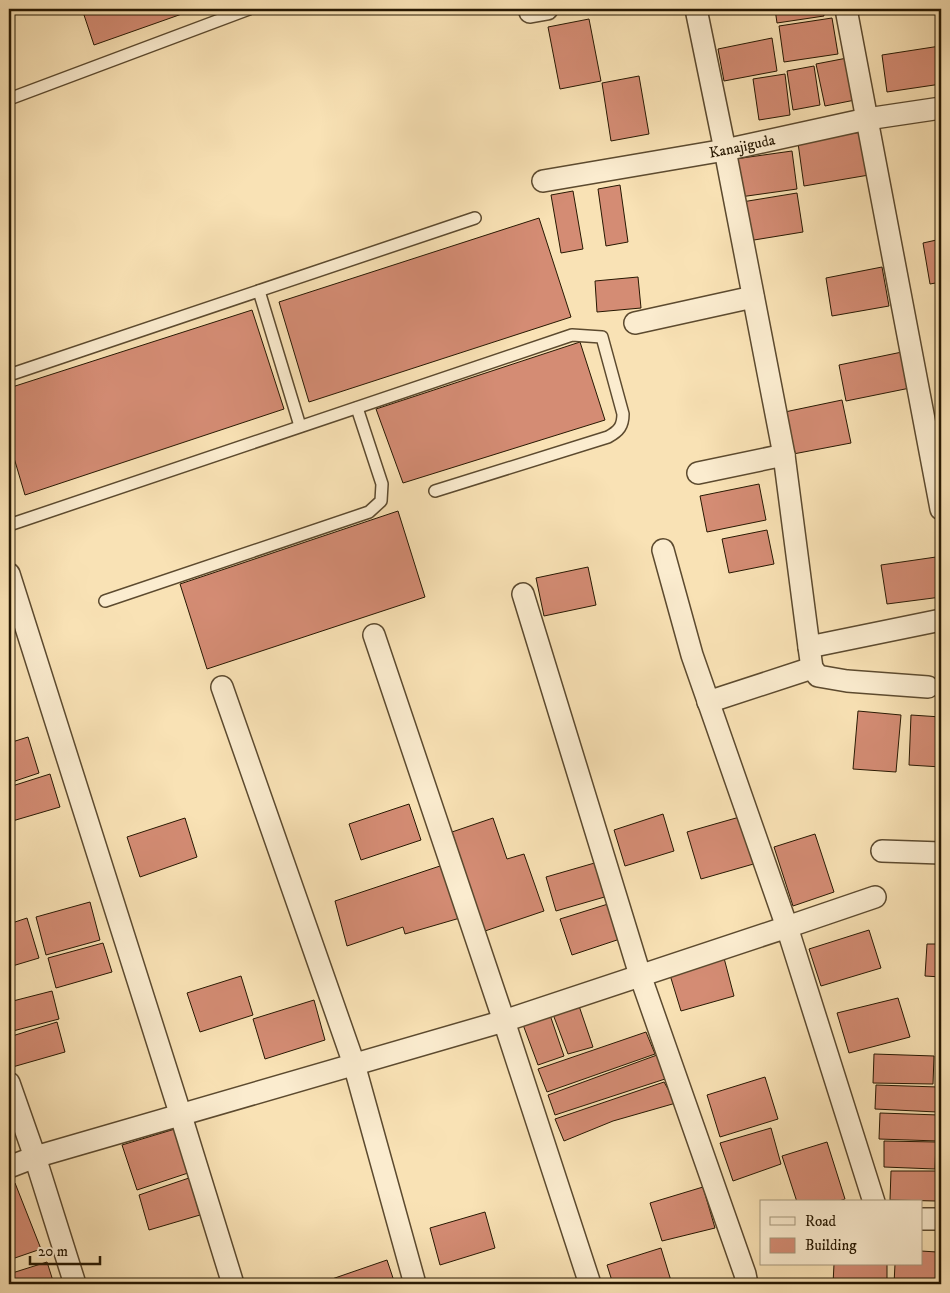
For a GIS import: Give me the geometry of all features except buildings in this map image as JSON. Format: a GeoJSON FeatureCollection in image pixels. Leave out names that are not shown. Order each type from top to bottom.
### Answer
{"type":"FeatureCollection","features":[{"type":"Feature","properties":{"kind":"street"},"geometry":{"type":"LineString","coordinates":[[696,9],[784,455],[812,668],[818,676],[847,681],[928,687]]}},
{"type":"Feature","properties":{"kind":"street"},"geometry":{"type":"LineString","coordinates":[[846,9],[941,509]]}},
{"type":"Feature","properties":{"kind":"street","name":"Kanajiguda"},"geometry":{"type":"LineString","coordinates":[[543,180],[725,150],[867,119],[941,108]]}},
{"type":"Feature","properties":{"kind":"street"},"geometry":{"type":"LineString","coordinates":[[635,323],[753,297]]}},
{"type":"Feature","properties":{"kind":"street"},"geometry":{"type":"LineString","coordinates":[[698,473],[784,455]]}},
{"type":"Feature","properties":{"kind":"street"},"geometry":{"type":"LineString","coordinates":[[663,550],[692,655],[787,927],[873,1200]]}},
{"type":"Feature","properties":{"kind":"street"},"geometry":{"type":"LineString","coordinates":[[10,583],[233,1284]]}},
{"type":"Feature","properties":{"kind":"street"},"geometry":{"type":"LineString","coordinates":[[523,594],[640,975],[747,1284]]}},
{"type":"Feature","properties":{"kind":"street"},"geometry":{"type":"LineString","coordinates":[[809,647],[941,620]]}},
{"type":"Feature","properties":{"kind":"street"},"geometry":{"type":"LineString","coordinates":[[374,635],[590,1284]]}},
{"type":"Feature","properties":{"kind":"street"},"geometry":{"type":"LineString","coordinates":[[708,702],[812,668]]}},
{"type":"Feature","properties":{"kind":"street"},"geometry":{"type":"LineString","coordinates":[[222,687],[354,1064],[415,1284]]}},
{"type":"Feature","properties":{"kind":"street"},"geometry":{"type":"LineString","coordinates":[[882,851],[941,853]]}},
{"type":"Feature","properties":{"kind":"street"},"geometry":{"type":"LineString","coordinates":[[9,1167],[35,1157],[504,1021],[875,897]]}},
{"type":"Feature","properties":{"kind":"street"},"geometry":{"type":"LineString","coordinates":[[9,1084],[35,1157],[75,1284]]}},
{"type":"Feature","properties":{"kind":"street"},"geometry":{"type":"LineString","coordinates":[[922,1219],[941,1219]]}},
{"type":"Feature","properties":{"kind":"lane"},"geometry":{"type":"LineString","coordinates":[[9,99],[249,9]]}},
{"type":"Feature","properties":{"kind":"lane"},"geometry":{"type":"LineString","coordinates":[[9,375],[475,218]]}},
{"type":"Feature","properties":{"kind":"lane"},"geometry":{"type":"LineString","coordinates":[[259,291],[300,426]]}},
{"type":"Feature","properties":{"kind":"lane"},"geometry":{"type":"LineString","coordinates":[[9,525],[572,335],[602,337],[623,414],[623,424],[618,432],[608,437],[435,491]]}},
{"type":"Feature","properties":{"kind":"lane"},"geometry":{"type":"LineString","coordinates":[[105,601],[369,512],[381,501],[382,484],[357,408]]}}]}
